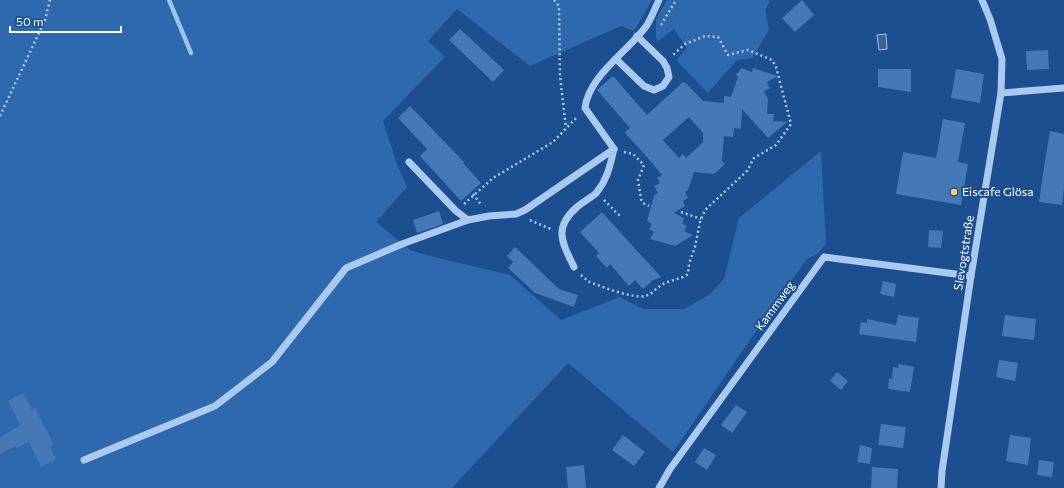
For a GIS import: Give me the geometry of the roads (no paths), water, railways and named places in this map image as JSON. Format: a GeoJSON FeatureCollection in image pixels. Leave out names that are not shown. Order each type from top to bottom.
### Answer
{"type":"FeatureCollection","features":[{"type":"Feature","properties":{"kind":"street"},"geometry":{"type":"LineString","coordinates":[[574,267],[564,245],[562,225],[578,207],[596,193],[608,176],[614,149],[585,108],[586,98],[595,82],[638,36],[647,24],[659,0]]}},
{"type":"Feature","properties":{"kind":"street","name":"Slevogtstraße"},"geometry":{"type":"LineString","coordinates":[[941,488],[942,470],[970,276],[1001,93],[1002,59],[990,19],[982,0]]}},
{"type":"Feature","properties":{"kind":"street"},"geometry":{"type":"LineString","coordinates":[[616,59],[644,86],[654,90],[663,86],[669,77],[664,63],[638,36]]}},
{"type":"Feature","properties":{"kind":"street"},"geometry":{"type":"LineString","coordinates":[[1001,93],[1064,88]]}},
{"type":"Feature","properties":{"kind":"street"},"geometry":{"type":"LineString","coordinates":[[84,460],[215,406],[272,362],[346,268],[402,244],[468,220],[489,216],[516,214],[526,210],[614,149]]}},
{"type":"Feature","properties":{"kind":"street"},"geometry":{"type":"LineString","coordinates":[[409,162],[456,211],[468,220]]}},
{"type":"Feature","properties":{"kind":"street","name":"Kammweg"},"geometry":{"type":"LineString","coordinates":[[659,488],[670,469],[824,257],[970,276]]}},
{"type":"Feature","properties":{"kind":"waterway"},"geometry":{"type":"LineString","coordinates":[[169,0],[191,53]]}},
{"type":"Feature","properties":{"kind":"place","name":"Eiscafe Glösa"},"geometry":{"type":"Point","coordinates":[954,192]}}]}
